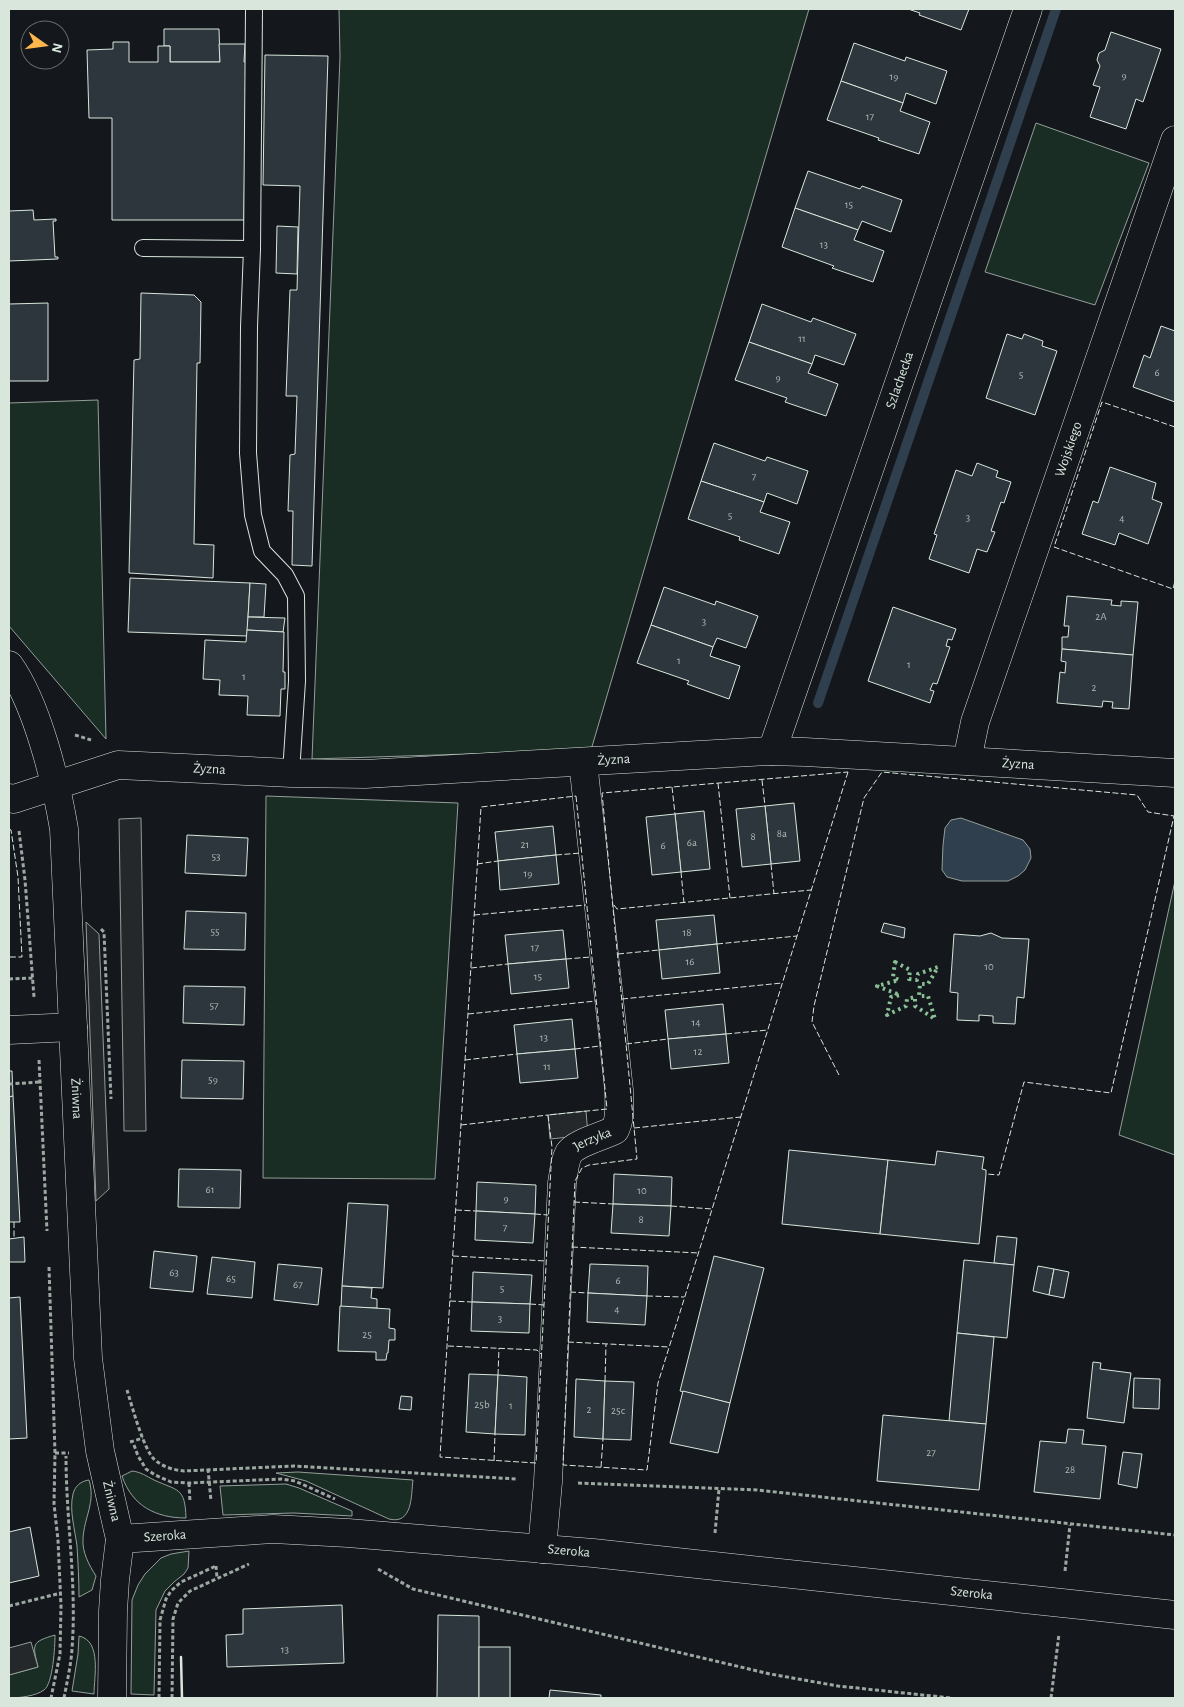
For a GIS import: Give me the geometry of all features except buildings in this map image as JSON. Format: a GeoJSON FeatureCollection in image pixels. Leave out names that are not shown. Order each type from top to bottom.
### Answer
{"type":"FeatureCollection","features":[{"type":"Feature","properties":{"kind":"street","name":"Szlachecka"},"geometry":{"type":"LineString","coordinates":[[772,751],[1028,9]]}},
{"type":"Feature","properties":{"kind":"street","name":"Wojskiego"},"geometry":{"type":"LineString","coordinates":[[968,761],[975,722],[1175,140]]}},
{"type":"Feature","properties":{"kind":"street","name":"Żniwna"},"geometry":{"type":"LineString","coordinates":[[9,665],[28,701],[40,735],[55,785],[66,846],[88,1358],[100,1450],[120,1539]]}},
{"type":"Feature","properties":{"kind":"street","name":"Żyzna"},"geometry":{"type":"LineString","coordinates":[[9,798],[14,799],[118,765],[291,773],[365,774],[772,751],[1175,773]]}},
{"type":"Feature","properties":{"kind":"street","name":"Jerzyka"},"geometry":{"type":"LineString","coordinates":[[542,1549],[548,1482],[562,1183],[570,1151],[614,1130],[618,1122],[619,1108],[619,1090],[583,762]]}},
{"type":"Feature","properties":{"kind":"street"},"geometry":{"type":"LineString","coordinates":[[9,1030],[73,1027]]}},
{"type":"Feature","properties":{"kind":"street","name":"Szeroka"},"geometry":{"type":"LineString","coordinates":[[120,1539],[273,1529],[348,1533],[542,1549],[1175,1615]]}},
{"type":"Feature","properties":{"kind":"street"},"geometry":{"type":"LineString","coordinates":[[112,1698],[113,1611],[120,1539]]}},
{"type":"Feature","properties":{"kind":"lane"},"geometry":{"type":"LineString","coordinates":[[254,9],[252,249],[248,385],[249,462],[253,516],[262,551],[285,575],[296,596],[297,682],[291,773]]}},
{"type":"Feature","properties":{"kind":"lane"},"geometry":{"type":"LineString","coordinates":[[143,248],[252,249]]}},
{"type":"Feature","properties":{"kind":"path"},"geometry":{"type":"LineString","coordinates":[[40,735],[62,727],[76,735],[95,741],[99,772]]}},
{"type":"Feature","properties":{"kind":"path"},"geometry":{"type":"LineString","coordinates":[[98,925],[104,932],[111,1100]]}},
{"type":"Feature","properties":{"kind":"path"},"geometry":{"type":"LineString","coordinates":[[9,979],[33,978]]}},
{"type":"Feature","properties":{"kind":"path"},"geometry":{"type":"LineString","coordinates":[[9,1084],[40,1082]]}},
{"type":"Feature","properties":{"kind":"path"},"geometry":{"type":"LineString","coordinates":[[49,1266],[55,1453],[54,1504],[61,1593],[60,1654],[52,1698]]}},
{"type":"Feature","properties":{"kind":"path"},"geometry":{"type":"LineString","coordinates":[[124,1383],[148,1451],[154,1460],[174,1469],[184,1471],[265,1466],[332,1467],[548,1482],[757,1490],[1175,1535]]}},
{"type":"Feature","properties":{"kind":"path"},"geometry":{"type":"LineString","coordinates":[[140,1460],[146,1469],[160,1478],[176,1483],[188,1483]]}},
{"type":"Feature","properties":{"kind":"path"},"geometry":{"type":"LineString","coordinates":[[208,1469],[211,1508]]}},
{"type":"Feature","properties":{"kind":"path"},"geometry":{"type":"LineString","coordinates":[[64,1698],[72,1656],[74,1614],[66,1476]]}},
{"type":"Feature","properties":{"kind":"path"},"geometry":{"type":"LineString","coordinates":[[172,1698],[173,1619],[178,1603],[190,1591],[252,1562]]}},
{"type":"Feature","properties":{"kind":"path"},"geometry":{"type":"LineString","coordinates":[[372,1566],[413,1589],[770,1674],[838,1686],[951,1698]]}},
{"type":"Feature","properties":{"kind":"path"},"geometry":{"type":"LineString","coordinates":[[159,1698],[160,1620],[162,1607],[168,1595],[178,1585],[198,1574]]}},
{"type":"Feature","properties":{"kind":"path"},"geometry":{"type":"LineString","coordinates":[[9,1606],[61,1593]]}},
{"type":"Feature","properties":{"kind":"green space"},"geometry":{"type":"Polygon","coordinates":[[[339,9],[809,9],[591,750],[312,759],[340,57],[339,9]]]}},
{"type":"Feature","properties":{"kind":"green space"},"geometry":{"type":"Polygon","coordinates":[[[1036,123],[1149,163],[1095,305],[985,272],[1036,123]]]}},
{"type":"Feature","properties":{"kind":"green space"},"geometry":{"type":"Polygon","coordinates":[[[98,400],[106,739],[9,626],[9,403],[98,400]]]}},
{"type":"Feature","properties":{"kind":"green space"},"geometry":{"type":"Polygon","coordinates":[[[266,796],[458,803],[435,1179],[263,1178],[266,796]]]}},
{"type":"Feature","properties":{"kind":"green space"},"geometry":{"type":"Polygon","coordinates":[[[1175,881],[1175,1155],[1119,1135],[1175,881]]]}},
{"type":"Feature","properties":{"kind":"green space"},"geometry":{"type":"Polygon","coordinates":[[[132,1471],[141,1473],[179,1491],[184,1501],[186,1518],[155,1513],[139,1502],[126,1486],[122,1476],[132,1471]]]}},
{"type":"Feature","properties":{"kind":"green space"},"geometry":{"type":"Polygon","coordinates":[[[298,1472],[413,1480],[411,1501],[403,1518],[397,1520],[389,1519],[306,1481],[276,1473],[298,1472]]]}},
{"type":"Feature","properties":{"kind":"green space"},"geometry":{"type":"Polygon","coordinates":[[[89,1480],[91,1495],[83,1544],[86,1558],[96,1576],[92,1590],[79,1597],[77,1546],[72,1500],[77,1486],[89,1480]]]}},
{"type":"Feature","properties":{"kind":"green space"},"geometry":{"type":"Polygon","coordinates":[[[286,1484],[352,1511],[352,1516],[294,1513],[223,1515],[220,1486],[286,1484]]]}},
{"type":"Feature","properties":{"kind":"green space"},"geometry":{"type":"Polygon","coordinates":[[[189,1551],[188,1568],[165,1591],[156,1610],[154,1695],[131,1694],[132,1600],[138,1585],[145,1574],[161,1558],[189,1551]]]}},
{"type":"Feature","properties":{"kind":"green space"},"geometry":{"type":"Polygon","coordinates":[[[55,1635],[53,1664],[47,1686],[41,1692],[32,1695],[9,1698],[9,1675],[38,1667],[35,1653],[36,1645],[38,1642],[55,1635]]]}},
{"type":"Feature","properties":{"kind":"green space"},"geometry":{"type":"Polygon","coordinates":[[[79,1636],[86,1639],[94,1652],[94,1694],[72,1691],[79,1636]]]}},
{"type":"Feature","properties":{"kind":"shaded area"},"geometry":{"type":"Polygon","coordinates":[[[141,818],[146,1131],[124,1131],[119,819],[141,818]]]}},
{"type":"Feature","properties":{"kind":"shaded area"},"geometry":{"type":"Polygon","coordinates":[[[86,922],[99,934],[109,1189],[96,1201],[86,922]]]}},
{"type":"Feature","properties":{"kind":"shaded area"},"geometry":{"type":"Polygon","coordinates":[[[586,1111],[588,1135],[550,1139],[548,1115],[586,1111]]]}},
{"type":"Feature","properties":{"kind":"shaded area"},"geometry":{"type":"Polygon","coordinates":[[[31,1642],[38,1667],[9,1675],[9,1648],[31,1642]]]}},
{"type":"Feature","properties":{"kind":"water"},"geometry":{"type":"Polygon","coordinates":[[[961,818],[1023,840],[1030,849],[1031,858],[1025,870],[1008,881],[962,881],[947,877],[942,870],[945,828],[951,820],[961,818]]]}},
{"type":"Feature","properties":{"kind":"waterway"},"geometry":{"type":"LineString","coordinates":[[818,703],[1056,9]]}},
{"type":"Feature","properties":{"kind":"hedge"},"geometry":{"type":"LineString","coordinates":[[895,962],[910,970],[909,979],[917,980],[918,974],[938,967],[928,984],[920,984],[919,996],[928,996],[935,1019],[915,1006],[915,997],[907,999],[906,1006],[887,1015],[891,997],[900,995],[877,986],[899,980],[893,977],[895,962]]}},
{"type":"Feature","properties":{"kind":"fence"},"geometry":{"type":"LineString","coordinates":[[1175,427],[1102,402],[1054,547],[1173,589],[1175,581]]}},
{"type":"Feature","properties":{"kind":"fence"},"geometry":{"type":"LineString","coordinates":[[848,772],[658,1383],[647,1470],[563,1465],[575,1181],[582,1168],[589,1165],[637,1159],[602,793],[848,772]]}},
{"type":"Feature","properties":{"kind":"fence"},"geometry":{"type":"LineString","coordinates":[[839,1075],[812,1022],[814,1006],[864,798],[882,772],[1137,795],[1148,812],[1174,816],[1111,1093],[1024,1082],[999,1175],[986,1174]]}},
{"type":"Feature","properties":{"kind":"fence"},"geometry":{"type":"LineString","coordinates":[[762,780],[765,806]]}},
{"type":"Feature","properties":{"kind":"fence"},"geometry":{"type":"LineString","coordinates":[[718,783],[730,898]]}},
{"type":"Feature","properties":{"kind":"fence"},"geometry":{"type":"LineString","coordinates":[[672,787],[675,814]]}},
{"type":"Feature","properties":{"kind":"fence"},"geometry":{"type":"LineString","coordinates":[[576,796],[607,1109],[548,1115],[552,1147],[536,1463],[440,1457],[481,807],[576,796]]}},
{"type":"Feature","properties":{"kind":"fence"},"geometry":{"type":"LineString","coordinates":[[9,829],[11,830],[18,877],[22,957],[9,957]]}},
{"type":"Feature","properties":{"kind":"fence"},"geometry":{"type":"LineString","coordinates":[[556,855],[581,853]]}},
{"type":"Feature","properties":{"kind":"fence"},"geometry":{"type":"LineString","coordinates":[[477,864],[498,861]]}},
{"type":"Feature","properties":{"kind":"fence"},"geometry":{"type":"LineString","coordinates":[[771,864],[774,894]]}},
{"type":"Feature","properties":{"kind":"fence"},"geometry":{"type":"LineString","coordinates":[[681,872],[684,903]]}},
{"type":"Feature","properties":{"kind":"fence"},"geometry":{"type":"LineString","coordinates":[[614,905],[617,909],[811,890]]}},
{"type":"Feature","properties":{"kind":"fence"},"geometry":{"type":"LineString","coordinates":[[474,915],[586,905]]}},
{"type":"Feature","properties":{"kind":"fence"},"geometry":{"type":"LineString","coordinates":[[717,944],[797,936]]}},
{"type":"Feature","properties":{"kind":"fence"},"geometry":{"type":"LineString","coordinates":[[618,954],[659,950]]}},
{"type":"Feature","properties":{"kind":"fence"},"geometry":{"type":"LineString","coordinates":[[566,959],[591,957]]}},
{"type":"Feature","properties":{"kind":"fence"},"geometry":{"type":"LineString","coordinates":[[471,968],[508,964]]}},
{"type":"Feature","properties":{"kind":"fence"},"geometry":{"type":"LineString","coordinates":[[622,999],[782,983]]}},
{"type":"Feature","properties":{"kind":"fence"},"geometry":{"type":"LineString","coordinates":[[468,1014],[596,1001]]}},
{"type":"Feature","properties":{"kind":"fence"},"geometry":{"type":"LineString","coordinates":[[726,1034],[768,1030]]}},
{"type":"Feature","properties":{"kind":"fence"},"geometry":{"type":"LineString","coordinates":[[626,1044],[668,1039]]}},
{"type":"Feature","properties":{"kind":"fence"},"geometry":{"type":"LineString","coordinates":[[575,1049],[600,1046]]}},
{"type":"Feature","properties":{"kind":"fence"},"geometry":{"type":"LineString","coordinates":[[465,1060],[517,1054]]}},
{"type":"Feature","properties":{"kind":"fence"},"geometry":{"type":"LineString","coordinates":[[461,1125],[548,1115]]}},
{"type":"Feature","properties":{"kind":"fence"},"geometry":{"type":"LineString","coordinates":[[634,1128],[741,1117]]}},
{"type":"Feature","properties":{"kind":"fence"},"geometry":{"type":"LineString","coordinates":[[574,1202],[613,1204]]}},
{"type":"Feature","properties":{"kind":"fence"},"geometry":{"type":"LineString","coordinates":[[671,1206],[712,1209]]}},
{"type":"Feature","properties":{"kind":"fence"},"geometry":{"type":"LineString","coordinates":[[456,1210],[476,1211]]}},
{"type":"Feature","properties":{"kind":"fence"},"geometry":{"type":"LineString","coordinates":[[535,1214],[548,1215]]}},
{"type":"Feature","properties":{"kind":"fence"},"geometry":{"type":"LineString","coordinates":[[14,1222],[14,1238]]}},
{"type":"Feature","properties":{"kind":"fence"},"geometry":{"type":"LineString","coordinates":[[572,1247],[699,1253]]}},
{"type":"Feature","properties":{"kind":"fence"},"geometry":{"type":"LineString","coordinates":[[453,1256],[546,1261]]}},
{"type":"Feature","properties":{"kind":"fence"},"geometry":{"type":"LineString","coordinates":[[570,1292],[588,1293]]}},
{"type":"Feature","properties":{"kind":"fence"},"geometry":{"type":"LineString","coordinates":[[647,1296],[684,1297]]}},
{"type":"Feature","properties":{"kind":"fence"},"geometry":{"type":"LineString","coordinates":[[450,1301],[472,1302]]}},
{"type":"Feature","properties":{"kind":"fence"},"geometry":{"type":"LineString","coordinates":[[530,1304],[544,1305]]}},
{"type":"Feature","properties":{"kind":"fence"},"geometry":{"type":"LineString","coordinates":[[568,1342],[669,1347]]}},
{"type":"Feature","properties":{"kind":"fence"},"geometry":{"type":"LineString","coordinates":[[605,1381],[606,1344]]}},
{"type":"Feature","properties":{"kind":"fence"},"geometry":{"type":"LineString","coordinates":[[448,1346],[537,1350],[541,1354]]}},
{"type":"Feature","properties":{"kind":"fence"},"geometry":{"type":"LineString","coordinates":[[498,1375],[499,1348]]}},
{"type":"Feature","properties":{"kind":"fence"},"geometry":{"type":"LineString","coordinates":[[494,1461],[495,1434]]}},
{"type":"Feature","properties":{"kind":"fence"},"geometry":{"type":"LineString","coordinates":[[601,1467],[603,1439]]}},
{"type":"Feature","properties":{"kind":"wall"},"geometry":{"type":"LineString","coordinates":[[181,1657],[182,1698]]}}]}
